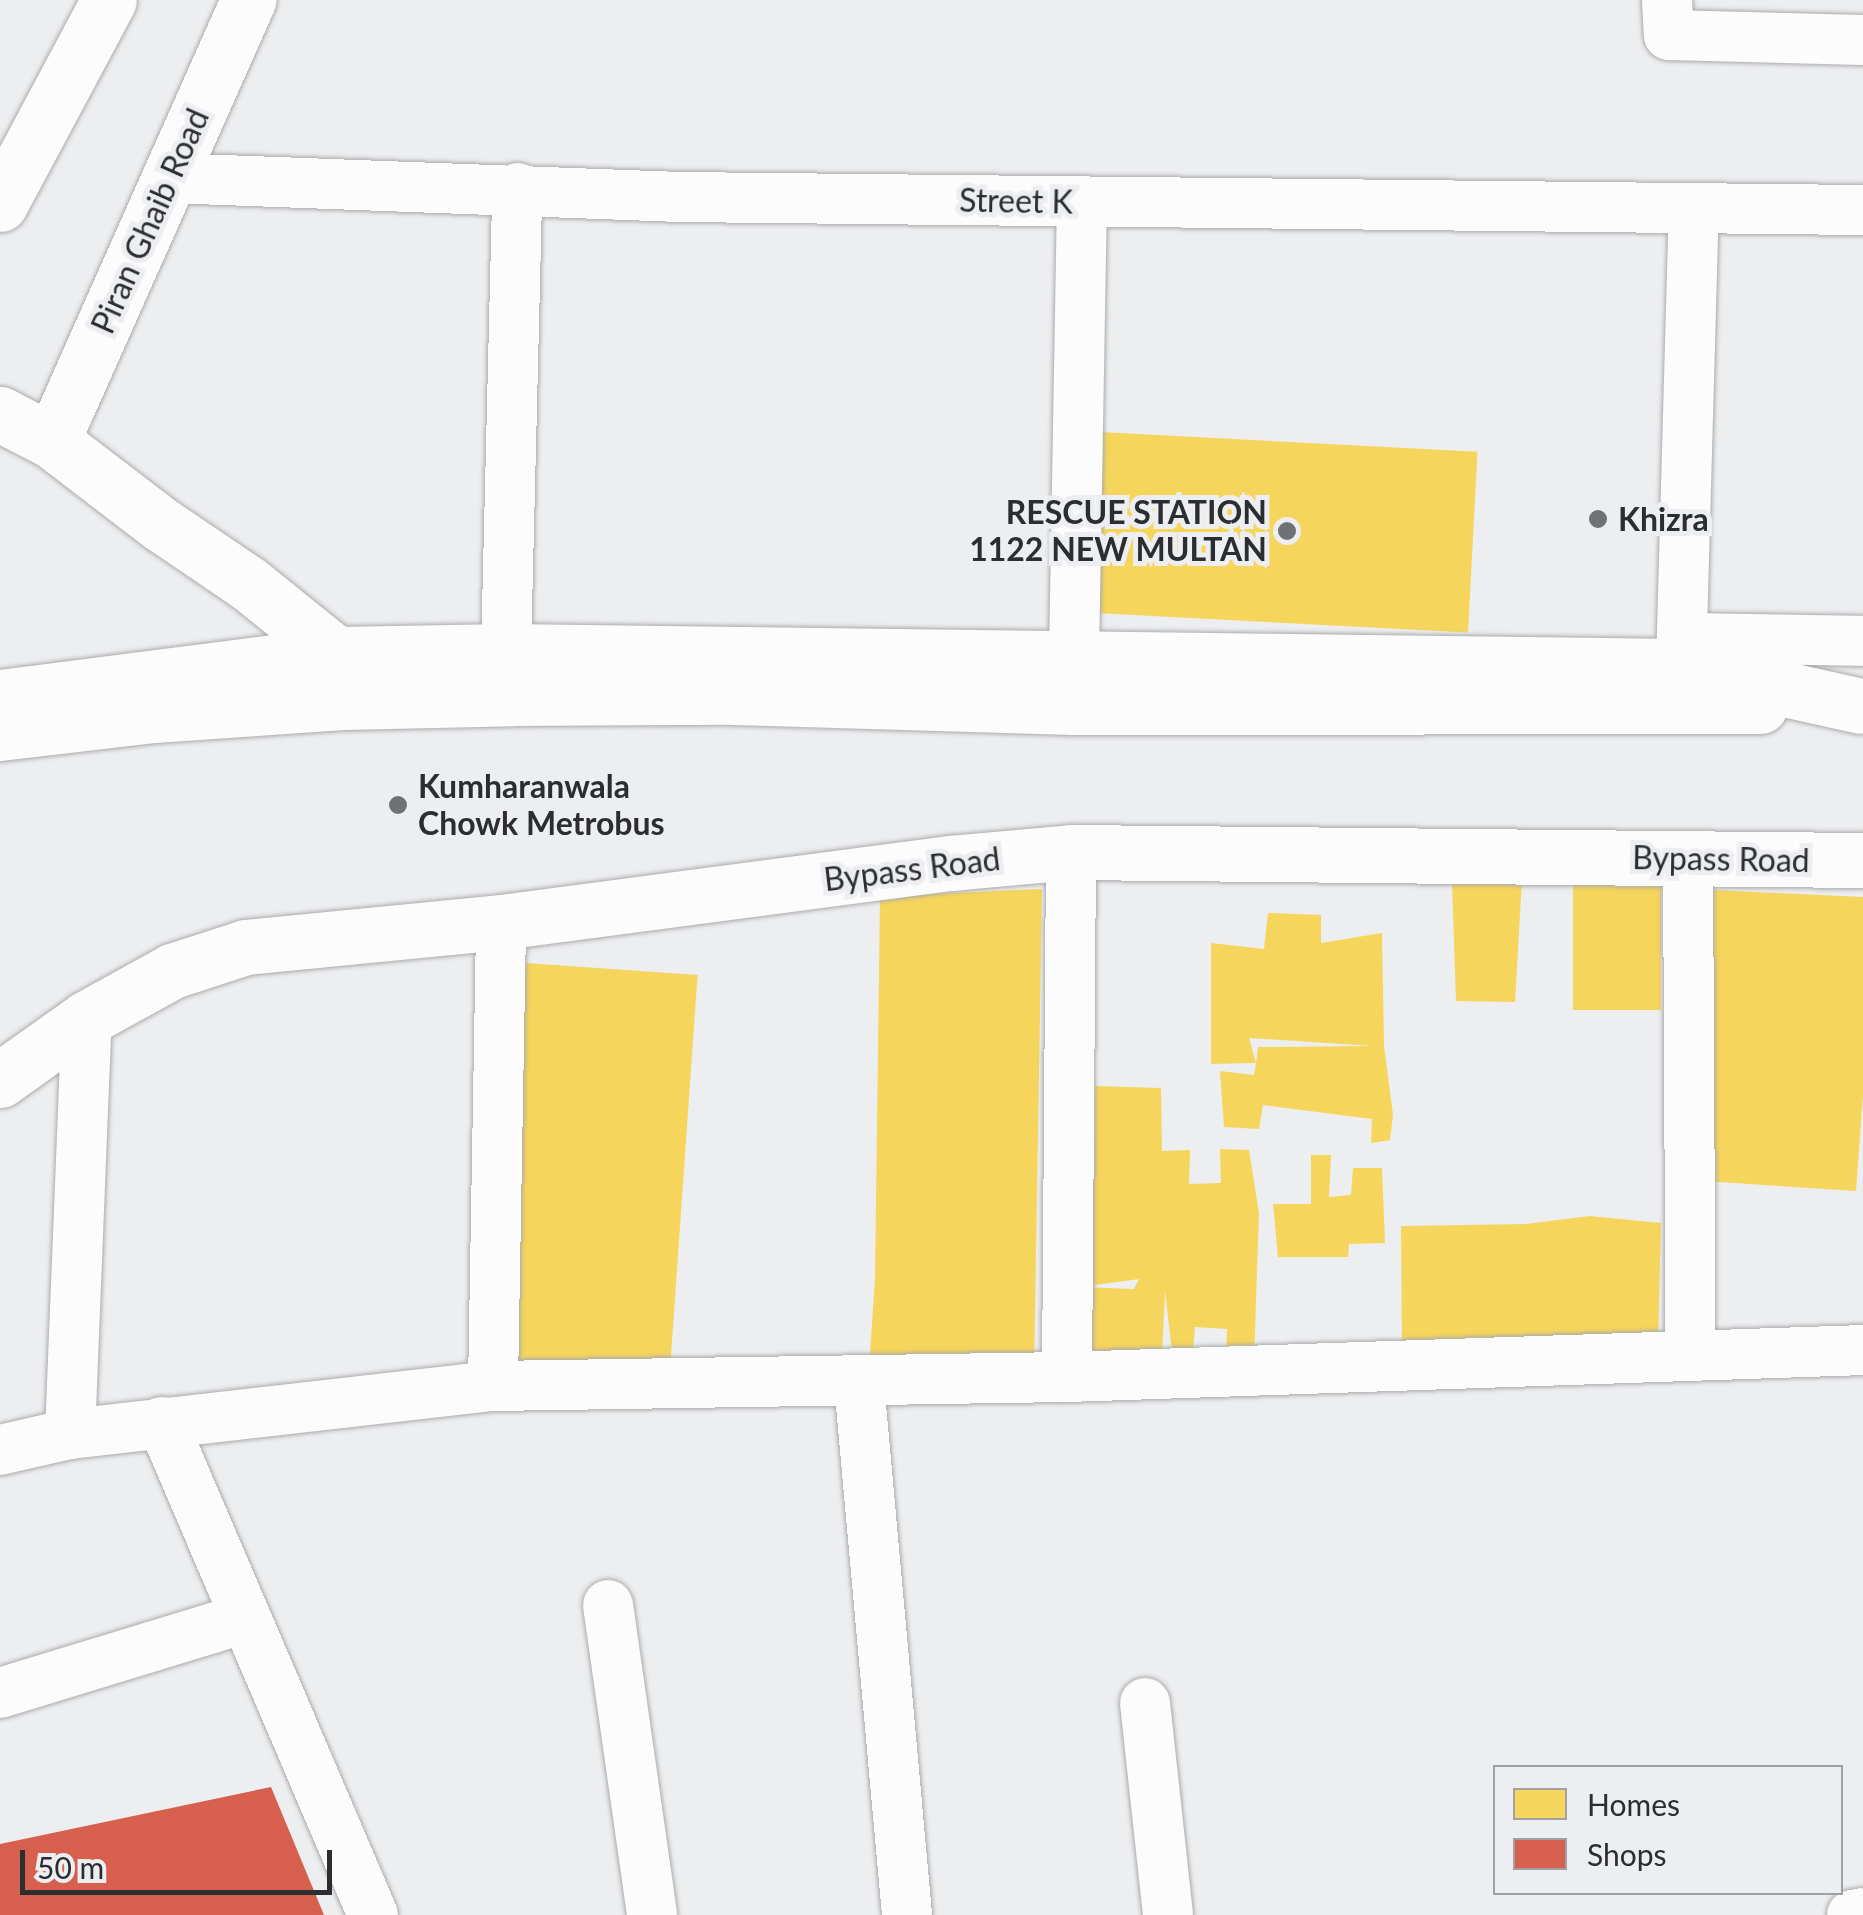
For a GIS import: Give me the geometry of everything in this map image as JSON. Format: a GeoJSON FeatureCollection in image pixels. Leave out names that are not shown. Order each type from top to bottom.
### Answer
{"type":"FeatureCollection","features":[{"type":"Feature","properties":{"kind":"main road"},"geometry":{"type":"LineString","coordinates":[[0,204],[109,0]]}},
{"type":"Feature","properties":{"kind":"main road","name":"Piran Ghaib Road"},"geometry":{"type":"LineString","coordinates":[[52,441],[248,0]]}},
{"type":"Feature","properties":{"kind":"main road"},"geometry":{"type":"LineString","coordinates":[[0,414],[52,441],[162,525],[249,584],[336,654]]}},
{"type":"Feature","properties":{"kind":"main road"},"geometry":{"type":"LineString","coordinates":[[0,696],[336,654],[506,651],[1074,656],[1681,652],[1862,706]]}},
{"type":"Feature","properties":{"kind":"main road"},"geometry":{"type":"LineString","coordinates":[[0,734],[230,710],[513,698],[734,698],[1072,708],[1862,706]]}},
{"type":"Feature","properties":{"kind":"main road","name":"Bypass Road"},"geometry":{"type":"LineString","coordinates":[[0,1080],[86,1018],[172,970],[246,947],[501,922],[951,862],[1071,852],[1863,860]]}},
{"type":"Feature","properties":{"kind":"street"},"geometry":{"type":"LineString","coordinates":[[1667,0],[1670,35],[1863,40]]}},
{"type":"Feature","properties":{"kind":"street","name":"Street K"},"geometry":{"type":"LineString","coordinates":[[170,178],[516,188],[680,198],[1863,210]]}},
{"type":"Feature","properties":{"kind":"street"},"geometry":{"type":"LineString","coordinates":[[506,651],[516,188]]}},
{"type":"Feature","properties":{"kind":"street"},"geometry":{"type":"LineString","coordinates":[[1074,656],[1082,202]]}},
{"type":"Feature","properties":{"kind":"street"},"geometry":{"type":"LineString","coordinates":[[1694,209],[1681,652],[1863,642]]}},
{"type":"Feature","properties":{"kind":"street"},"geometry":{"type":"LineString","coordinates":[[1066,1377],[1071,852]]}},
{"type":"Feature","properties":{"kind":"street"},"geometry":{"type":"LineString","coordinates":[[1688,859],[1692,1354]]}},
{"type":"Feature","properties":{"kind":"street"},"geometry":{"type":"LineString","coordinates":[[494,1386],[501,922]]}},
{"type":"Feature","properties":{"kind":"street"},"geometry":{"type":"LineString","coordinates":[[70,1434],[86,1018]]}},
{"type":"Feature","properties":{"kind":"street"},"geometry":{"type":"LineString","coordinates":[[0,1450],[70,1434],[162,1422],[494,1386],[859,1383],[1863,1350]]}},
{"type":"Feature","properties":{"kind":"street"},"geometry":{"type":"LineString","coordinates":[[859,1383],[907,1915]]}},
{"type":"Feature","properties":{"kind":"street"},"geometry":{"type":"LineString","coordinates":[[162,1422],[373,1915]]}},
{"type":"Feature","properties":{"kind":"street"},"geometry":{"type":"LineString","coordinates":[[608,1605],[652,1915]]}},
{"type":"Feature","properties":{"kind":"street"},"geometry":{"type":"LineString","coordinates":[[0,1693],[245,1618]]}},
{"type":"Feature","properties":{"kind":"street"},"geometry":{"type":"LineString","coordinates":[[1145,1703],[1168,1915]]}},
{"type":"Feature","properties":{"kind":"street"},"geometry":{"type":"LineString","coordinates":[[1852,1915],[1863,1914]]}},
{"type":"Feature","properties":{"kind":"building: Homes","name":"RESCUE STATION 1122 NEW MULTAN"},"geometry":{"type":"Polygon","coordinates":[[[1100,432],[1477,452],[1468,633],[1091,613],[1100,432]]]}},
{"type":"Feature","properties":{"kind":"building: Homes"},"geometry":{"type":"Polygon","coordinates":[[[1522,879],[1515,1002],[1456,1001],[1452,883],[1522,879]]]}},
{"type":"Feature","properties":{"kind":"building: Homes"},"geometry":{"type":"Polygon","coordinates":[[[1573,882],[1661,882],[1661,1010],[1573,1010],[1573,882]]]}},
{"type":"Feature","properties":{"kind":"building: Homes"},"geometry":{"type":"Polygon","coordinates":[[[1042,889],[1034,1378],[868,1382],[875,1279],[880,896],[1042,889]]]}},
{"type":"Feature","properties":{"kind":"building: Homes"},"geometry":{"type":"Polygon","coordinates":[[[1713,890],[1863,897],[1863,1095],[1856,1191],[1703,1181],[1713,890]]]}},
{"type":"Feature","properties":{"kind":"building: Homes"},"geometry":{"type":"Polygon","coordinates":[[[1268,913],[1321,915],[1321,943],[1382,933],[1384,1046],[1393,1115],[1390,1140],[1371,1143],[1372,1119],[1263,1105],[1259,1129],[1224,1127],[1220,1071],[1254,1075],[1256,1063],[1211,1064],[1211,943],[1264,949],[1268,913]],[[1249,1038],[1256,1063],[1258,1047],[1372,1046],[1249,1038]]]}},
{"type":"Feature","properties":{"kind":"building: Homes"},"geometry":{"type":"Polygon","coordinates":[[[526,963],[698,975],[669,1384],[497,1372],[526,963]]]}},
{"type":"Feature","properties":{"kind":"building: Homes"},"geometry":{"type":"Polygon","coordinates":[[[1095,1086],[1161,1088],[1162,1151],[1190,1150],[1189,1184],[1221,1183],[1220,1149],[1249,1150],[1259,1213],[1254,1360],[1226,1359],[1227,1329],[1195,1327],[1192,1361],[1173,1360],[1165,1291],[1162,1357],[1081,1358],[1080,1287],[1080,1157],[1094,1156],[1095,1086]],[[1139,1279],[1080,1287],[1134,1289],[1139,1279]]]}},
{"type":"Feature","properties":{"kind":"building: Homes"},"geometry":{"type":"Polygon","coordinates":[[[1311,1155],[1331,1155],[1329,1197],[1351,1195],[1353,1168],[1382,1168],[1385,1243],[1349,1244],[1348,1257],[1278,1257],[1273,1204],[1311,1204],[1311,1155]]]}},
{"type":"Feature","properties":{"kind":"building: Homes"},"geometry":{"type":"Polygon","coordinates":[[[1590,1216],[1661,1223],[1658,1343],[1402,1350],[1401,1226],[1526,1224],[1590,1216]]]}},
{"type":"Feature","properties":{"kind":"building: Shops"},"geometry":{"type":"Polygon","coordinates":[[[271,1787],[324,1915],[0,1915],[0,1844],[271,1787]]]}},
{"type":"Feature","properties":{"kind":"place","name":"Khizra"},"geometry":{"type":"Point","coordinates":[1598,519]}},
{"type":"Feature","properties":{"kind":"place","name":"RESCUE STATION 1122 NEW MULTAN"},"geometry":{"type":"Point","coordinates":[1287,531]}},
{"type":"Feature","properties":{"kind":"place","name":"Kumharanwala Chowk Metrobus"},"geometry":{"type":"Point","coordinates":[398,805]}}]}
